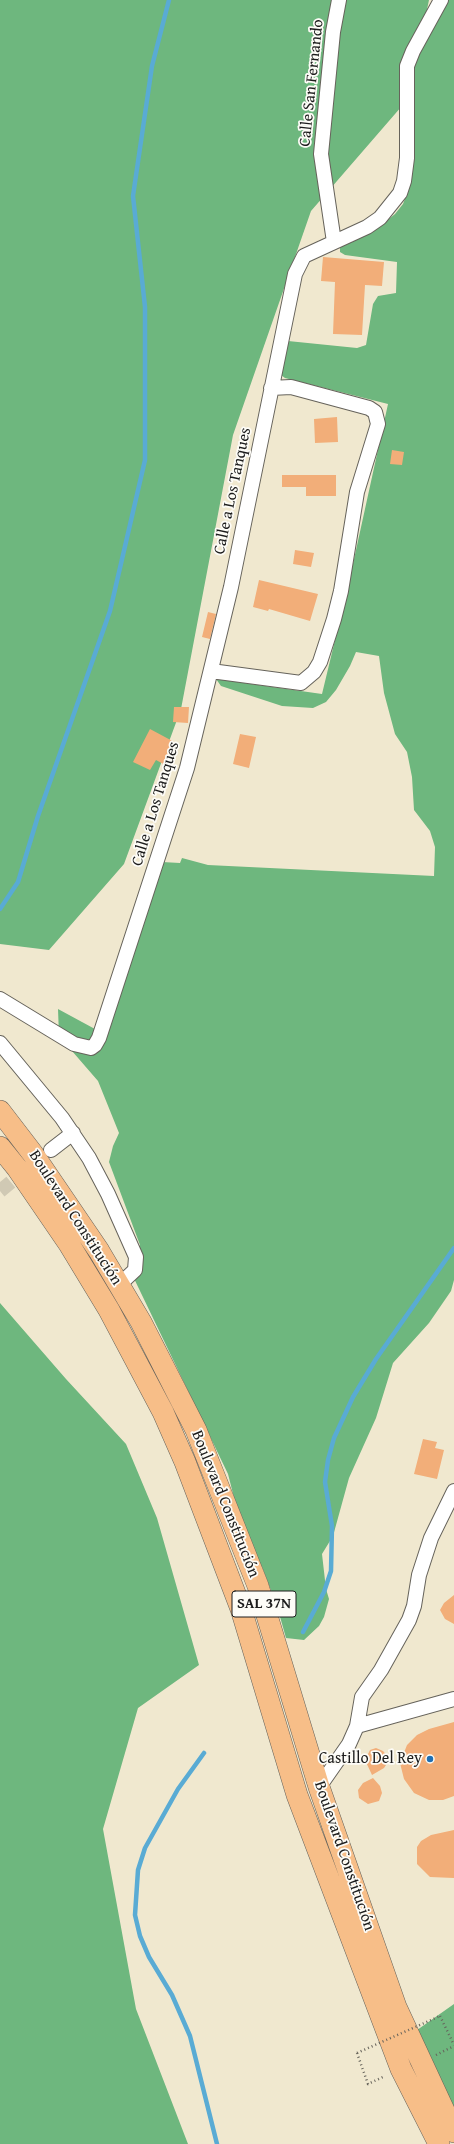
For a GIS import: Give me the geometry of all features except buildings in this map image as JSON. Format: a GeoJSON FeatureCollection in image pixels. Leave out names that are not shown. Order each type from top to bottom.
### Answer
{"type":"FeatureCollection","features":[{"type":"Feature","properties":{"kind":"highway","name":"Boulevard Constitución"},"geometry":{"type":"LineString","coordinates":[[0,1111],[34,1154],[68,1203],[119,1285],[141,1322],[196,1430],[258,1586],[319,1787],[396,2007],[454,2132]]}},
{"type":"Feature","properties":{"kind":"highway","name":"Boulevard Constitución"},"geometry":{"type":"LineString","coordinates":[[0,1147],[17,1168],[69,1244],[133,1353],[169,1426],[241,1609],[297,1795],[401,2069],[428,2126],[439,2144]]}},
{"type":"Feature","properties":{"kind":"street","name":"Calle San Fernando"},"geometry":{"type":"LineString","coordinates":[[334,242],[321,154],[333,32],[339,0]]}},
{"type":"Feature","properties":{"kind":"street","name":"Calle a Los Tanques"},"geometry":{"type":"LineString","coordinates":[[0,999],[74,1044],[91,1048],[95,1045],[99,1038],[187,768],[231,587],[271,388],[298,266],[304,256],[367,227],[380,218],[400,193],[404,181],[407,158],[407,66],[413,51],[441,0]]}},
{"type":"Feature","properties":{"kind":"street"},"geometry":{"type":"LineString","coordinates":[[210,671],[302,683],[314,672],[320,662],[334,619],[341,590],[357,492],[378,424],[375,412],[369,408],[291,387],[271,388]]}},
{"type":"Feature","properties":{"kind":"street"},"geometry":{"type":"LineString","coordinates":[[0,1043],[47,1098],[73,1133],[108,1194],[136,1257],[135,1270],[119,1285]]}},
{"type":"Feature","properties":{"kind":"street"},"geometry":{"type":"LineString","coordinates":[[51,1150],[73,1133]]}},
{"type":"Feature","properties":{"kind":"street"},"geometry":{"type":"LineString","coordinates":[[319,1787],[349,1744],[357,1726],[362,1697],[381,1670],[409,1620],[414,1606],[419,1575],[431,1538],[454,1491]]}},
{"type":"Feature","properties":{"kind":"street"},"geometry":{"type":"LineString","coordinates":[[357,1726],[454,1699]]}},
{"type":"Feature","properties":{"kind":"path"},"geometry":{"type":"LineString","coordinates":[[368,2084],[357,2053],[440,2016],[454,2045]]}},
{"type":"Feature","properties":{"kind":"green space"},"geometry":{"type":"Polygon","coordinates":[[[0,0],[429,0],[418,52],[447,0],[454,0],[454,1280],[451,1291],[429,1323],[393,1363],[376,1418],[349,1478],[333,1536],[322,1554],[326,1589],[329,1599],[324,1617],[319,1626],[304,1640],[286,1638],[277,1606],[262,1567],[254,1576],[228,1474],[128,1266],[140,1245],[109,1162],[113,1146],[119,1133],[98,1081],[59,1036],[58,1009],[106,1035],[162,862],[180,863],[182,858],[208,865],[434,876],[435,847],[430,831],[414,810],[412,777],[407,752],[395,734],[384,693],[379,656],[356,652],[350,666],[336,690],[326,702],[313,708],[282,706],[221,686],[216,679],[322,694],[349,582],[388,404],[285,378],[281,375],[288,341],[357,348],[366,345],[373,304],[378,296],[396,293],[397,262],[345,255],[340,252],[340,248],[342,245],[384,223],[395,214],[403,204],[409,188],[413,167],[412,82],[408,99],[311,211],[233,435],[181,709],[124,864],[49,950],[0,944],[0,0]]]}},
{"type":"Feature","properties":{"kind":"green space"},"geometry":{"type":"Polygon","coordinates":[[[0,1303],[66,1379],[126,1444],[157,1518],[199,1665],[138,1708],[103,1829],[136,2009],[188,2144],[0,2144],[0,1303]]]}},
{"type":"Feature","properties":{"kind":"green space"},"geometry":{"type":"Polygon","coordinates":[[[454,2004],[454,2127],[410,2035],[454,2004]]]}},
{"type":"Feature","properties":{"kind":"waterway"},"geometry":{"type":"LineString","coordinates":[[0,909],[18,882],[38,816],[110,611],[145,460],[145,307],[133,196],[152,66],[169,0]]}},
{"type":"Feature","properties":{"kind":"waterway"},"geometry":{"type":"LineString","coordinates":[[303,1632],[324,1592],[331,1571],[332,1526],[325,1482],[328,1460],[334,1438],[353,1397],[376,1359],[454,1248]]}},
{"type":"Feature","properties":{"kind":"waterway"},"geometry":{"type":"LineString","coordinates":[[204,1753],[178,1789],[145,1848],[138,1870],[135,1915],[140,1936],[149,1957],[172,1995],[190,2036],[217,2144]]}},
{"type":"Feature","properties":{"kind":"tunnel"},"geometry":{"type":"LineString","coordinates":[[0,1191],[27,1169]]}},
{"type":"Feature","properties":{"kind":"place","name":"Castillo Del Rey"},"geometry":{"type":"Point","coordinates":[430,1759]}}]}
